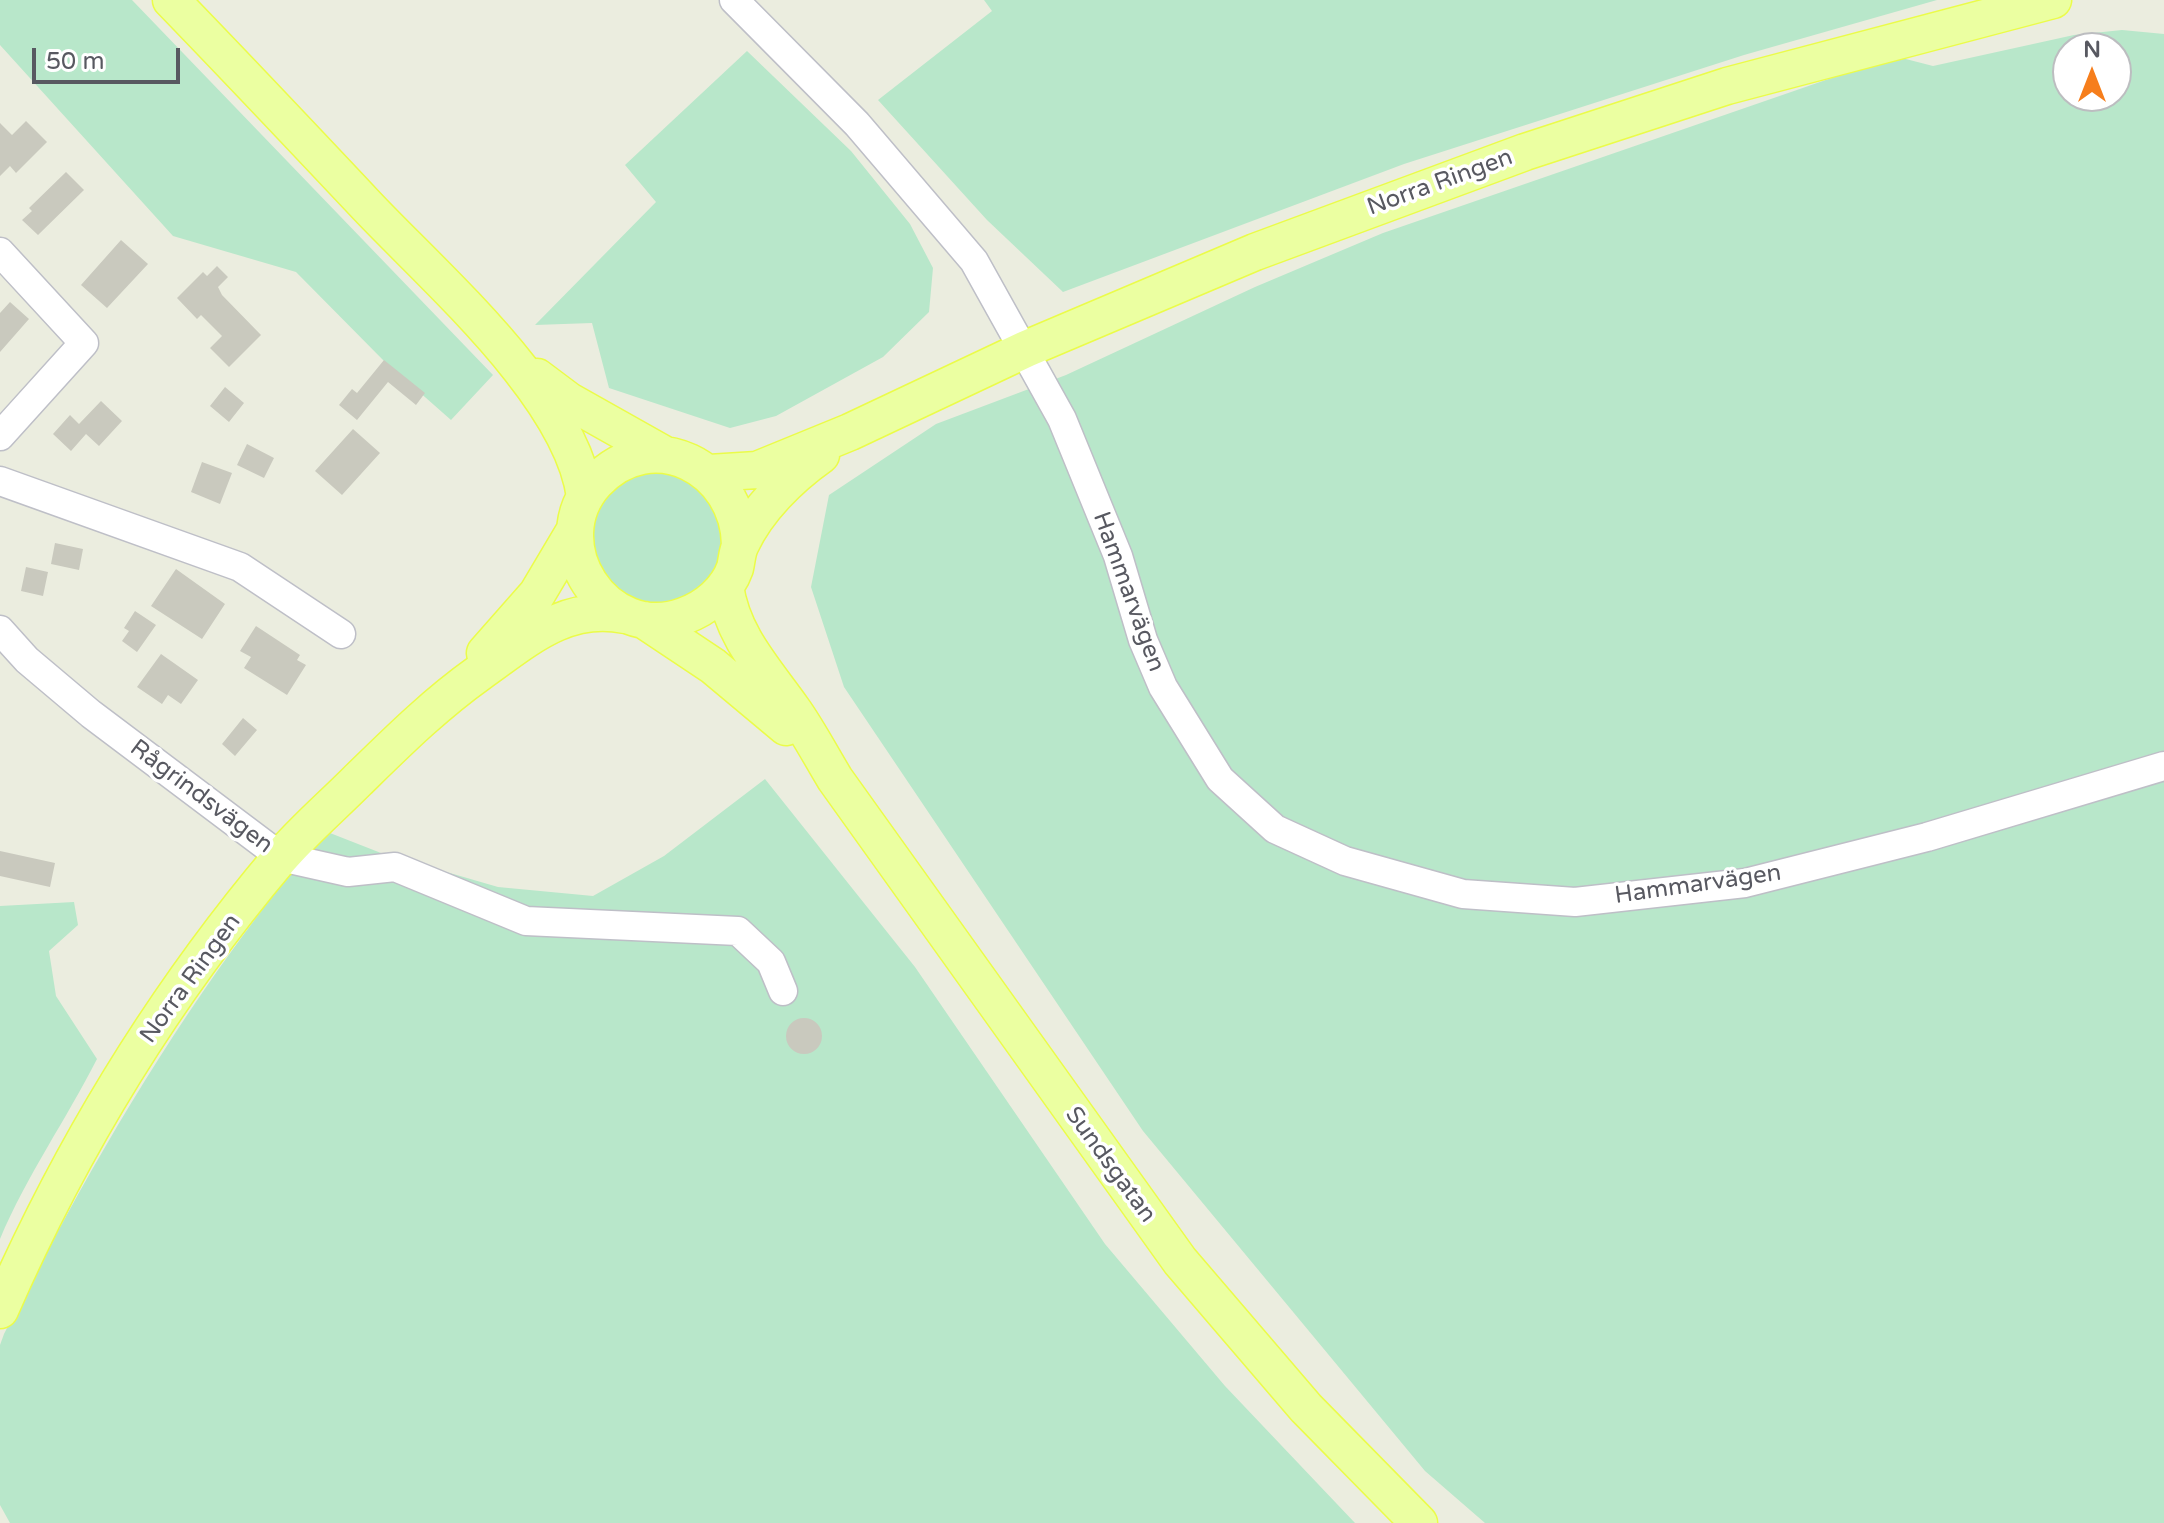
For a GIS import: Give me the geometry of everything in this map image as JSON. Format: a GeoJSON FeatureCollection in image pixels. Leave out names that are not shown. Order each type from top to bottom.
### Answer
{"type":"FeatureCollection","features":[{"type":"Feature","properties":{"kind":"main road"},"geometry":{"type":"LineString","coordinates":[[171,0],[531,383],[579,463],[579,564],[586,580],[610,606],[635,617],[681,617],[698,610],[725,586],[740,545],[737,513],[730,498],[709,473],[681,458],[649,455],[619,465],[605,473],[580,514]]}},
{"type":"Feature","properties":{"kind":"main road","name":"Norra Ringen"},"geometry":{"type":"LineString","coordinates":[[709,473],[757,470],[850,432],[1026,349],[1255,252],[1525,152],[1727,86],[2053,0]]}},
{"type":"Feature","properties":{"kind":"main road"},"geometry":{"type":"LineString","coordinates":[[501,348],[569,401],[665,455]]}},
{"type":"Feature","properties":{"kind":"main road","name":"Norra Ringen"},"geometry":{"type":"LineString","coordinates":[[740,545],[790,479],[850,432]]}},
{"type":"Feature","properties":{"kind":"main road","name":"Norra Ringen"},"geometry":{"type":"LineString","coordinates":[[0,1310],[40,1221],[124,1073],[216,940],[281,857],[447,696],[537,594],[580,514]]}},
{"type":"Feature","properties":{"kind":"main road","name":"Sundsgatan"},"geometry":{"type":"LineString","coordinates":[[725,586],[729,612],[743,642],[795,713],[835,779],[1180,1261],[1306,1408],[1419,1523]]}},
{"type":"Feature","properties":{"kind":"main road","name":"Norra Ringen"},"geometry":{"type":"LineString","coordinates":[[447,696],[553,624],[589,611],[635,617]]}},
{"type":"Feature","properties":{"kind":"main road","name":"Sundsgatan"},"geometry":{"type":"LineString","coordinates":[[635,617],[747,691],[835,779]]}},
{"type":"Feature","properties":{"kind":"street","name":"Hammarvägen"},"geometry":{"type":"LineString","coordinates":[[734,0],[857,124],[974,261],[1026,349],[1068,433],[1118,556],[1143,640],[1158,675],[1220,779],[1275,829],[1345,861],[1463,894],[1575,902],[1745,883],[1927,837],[2164,766]]}},
{"type":"Feature","properties":{"kind":"street"},"geometry":{"type":"LineString","coordinates":[[0,252],[84,343],[0,436]]}},
{"type":"Feature","properties":{"kind":"street"},"geometry":{"type":"LineString","coordinates":[[0,481],[240,567],[341,634]]}},
{"type":"Feature","properties":{"kind":"street","name":"Rågrindsvägen"},"geometry":{"type":"LineString","coordinates":[[0,630],[27,660],[91,714],[281,857],[348,872],[395,867],[526,921],[738,931],[771,962],[783,991]]}},
{"type":"Feature","properties":{"kind":"green space"},"geometry":{"type":"Polygon","coordinates":[[[0,0],[132,0],[493,375],[451,420],[383,360],[296,272],[173,236],[0,45],[0,0]]]}},
{"type":"Feature","properties":{"kind":"green space"},"geometry":{"type":"Polygon","coordinates":[[[984,0],[1937,0],[1744,55],[1404,164],[1063,292],[987,220],[878,100],[992,11],[984,0]]]}},
{"type":"Feature","properties":{"kind":"green space"},"geometry":{"type":"Polygon","coordinates":[[[2122,30],[2164,34],[2164,1523],[1485,1523],[1425,1471],[1143,1131],[844,687],[811,587],[829,495],[936,424],[1066,375],[1255,287],[1383,233],[1875,63],[1898,57],[1933,66],[2052,40],[2052,112],[2132,112],[2132,32],[2103,32],[2122,30]]]}},
{"type":"Feature","properties":{"kind":"green space"},"geometry":{"type":"Polygon","coordinates":[[[747,51],[851,151],[910,224],[933,268],[929,312],[883,357],[776,416],[730,428],[609,388],[592,323],[535,325],[656,202],[625,165],[747,51]]]}},
{"type":"Feature","properties":{"kind":"green space"},"geometry":{"type":"Polygon","coordinates":[[[633,473],[688,473],[728,525],[714,582],[661,608],[618,596],[592,559],[589,545],[599,501],[633,473]]]}},
{"type":"Feature","properties":{"kind":"green space"},"geometry":{"type":"Polygon","coordinates":[[[765,779],[915,967],[1105,1244],[1225,1386],[1355,1523],[10,1523],[0,1505],[0,1345],[4,1334],[78,1194],[188,1013],[284,882],[330,833],[381,853],[498,887],[593,896],[664,856],[765,779]]]}},
{"type":"Feature","properties":{"kind":"green space"},"geometry":{"type":"Polygon","coordinates":[[[74,902],[78,925],[49,951],[56,996],[97,1059],[22,1192],[0,1239],[0,906],[74,902]]]}},
{"type":"Feature","properties":{"kind":"building"},"geometry":{"type":"Polygon","coordinates":[[[26,121],[47,142],[16,173],[10,166],[0,176],[0,123],[12,135],[26,121]]]}},
{"type":"Feature","properties":{"kind":"building"},"geometry":{"type":"Polygon","coordinates":[[[66,172],[84,190],[38,235],[22,220],[32,211],[29,208],[66,172]]]}},
{"type":"Feature","properties":{"kind":"building"},"geometry":{"type":"Polygon","coordinates":[[[121,240],[148,264],[107,308],[81,285],[121,240]]]}},
{"type":"Feature","properties":{"kind":"building"},"geometry":{"type":"Polygon","coordinates":[[[217,266],[228,277],[218,287],[222,295],[261,335],[229,367],[210,348],[222,336],[201,315],[197,319],[177,298],[203,272],[207,276],[217,266]]]}},
{"type":"Feature","properties":{"kind":"building"},"geometry":{"type":"Polygon","coordinates":[[[10,302],[29,319],[0,352],[0,313],[10,302]]]}},
{"type":"Feature","properties":{"kind":"building"},"geometry":{"type":"Polygon","coordinates":[[[384,360],[425,393],[416,405],[388,382],[357,420],[339,405],[352,389],[357,393],[384,360]]]}},
{"type":"Feature","properties":{"kind":"building"},"geometry":{"type":"Polygon","coordinates":[[[225,387],[244,403],[229,422],[210,406],[225,387]]]}},
{"type":"Feature","properties":{"kind":"building"},"geometry":{"type":"Polygon","coordinates":[[[101,401],[122,421],[99,446],[86,434],[71,451],[53,434],[70,415],[79,424],[101,401]]]}},
{"type":"Feature","properties":{"kind":"building"},"geometry":{"type":"Polygon","coordinates":[[[353,429],[380,453],[342,495],[315,471],[353,429]]]}},
{"type":"Feature","properties":{"kind":"building"},"geometry":{"type":"Polygon","coordinates":[[[247,444],[274,458],[264,478],[237,465],[247,444]]]}},
{"type":"Feature","properties":{"kind":"building"},"geometry":{"type":"Polygon","coordinates":[[[202,462],[232,473],[220,504],[191,492],[202,462]]]}},
{"type":"Feature","properties":{"kind":"building"},"geometry":{"type":"Polygon","coordinates":[[[55,543],[83,549],[79,570],[51,564],[55,543]]]}},
{"type":"Feature","properties":{"kind":"building"},"geometry":{"type":"Polygon","coordinates":[[[26,567],[48,572],[43,596],[21,591],[26,567]]]}},
{"type":"Feature","properties":{"kind":"building"},"geometry":{"type":"Polygon","coordinates":[[[176,569],[225,604],[202,639],[151,606],[176,569]]]}},
{"type":"Feature","properties":{"kind":"building"},"geometry":{"type":"Polygon","coordinates":[[[135,611],[156,625],[137,652],[122,641],[129,631],[124,628],[135,611]]]}},
{"type":"Feature","properties":{"kind":"building"},"geometry":{"type":"Polygon","coordinates":[[[256,626],[300,655],[297,660],[306,665],[287,695],[244,668],[251,657],[240,651],[256,626]]]}},
{"type":"Feature","properties":{"kind":"building"},"geometry":{"type":"Polygon","coordinates":[[[161,654],[198,680],[181,704],[168,695],[162,704],[137,687],[161,654]]]}},
{"type":"Feature","properties":{"kind":"building"},"geometry":{"type":"Polygon","coordinates":[[[243,718],[257,730],[235,756],[222,744],[243,718]]]}},
{"type":"Feature","properties":{"kind":"building"},"geometry":{"type":"Polygon","coordinates":[[[0,851],[55,863],[50,887],[0,876],[0,851]]]}},
{"type":"Feature","properties":{"kind":"building"},"geometry":{"type":"Polygon","coordinates":[[[804,1018],[817,1023],[822,1036],[817,1049],[804,1054],[791,1049],[786,1036],[791,1023],[804,1018]]]}}]}
